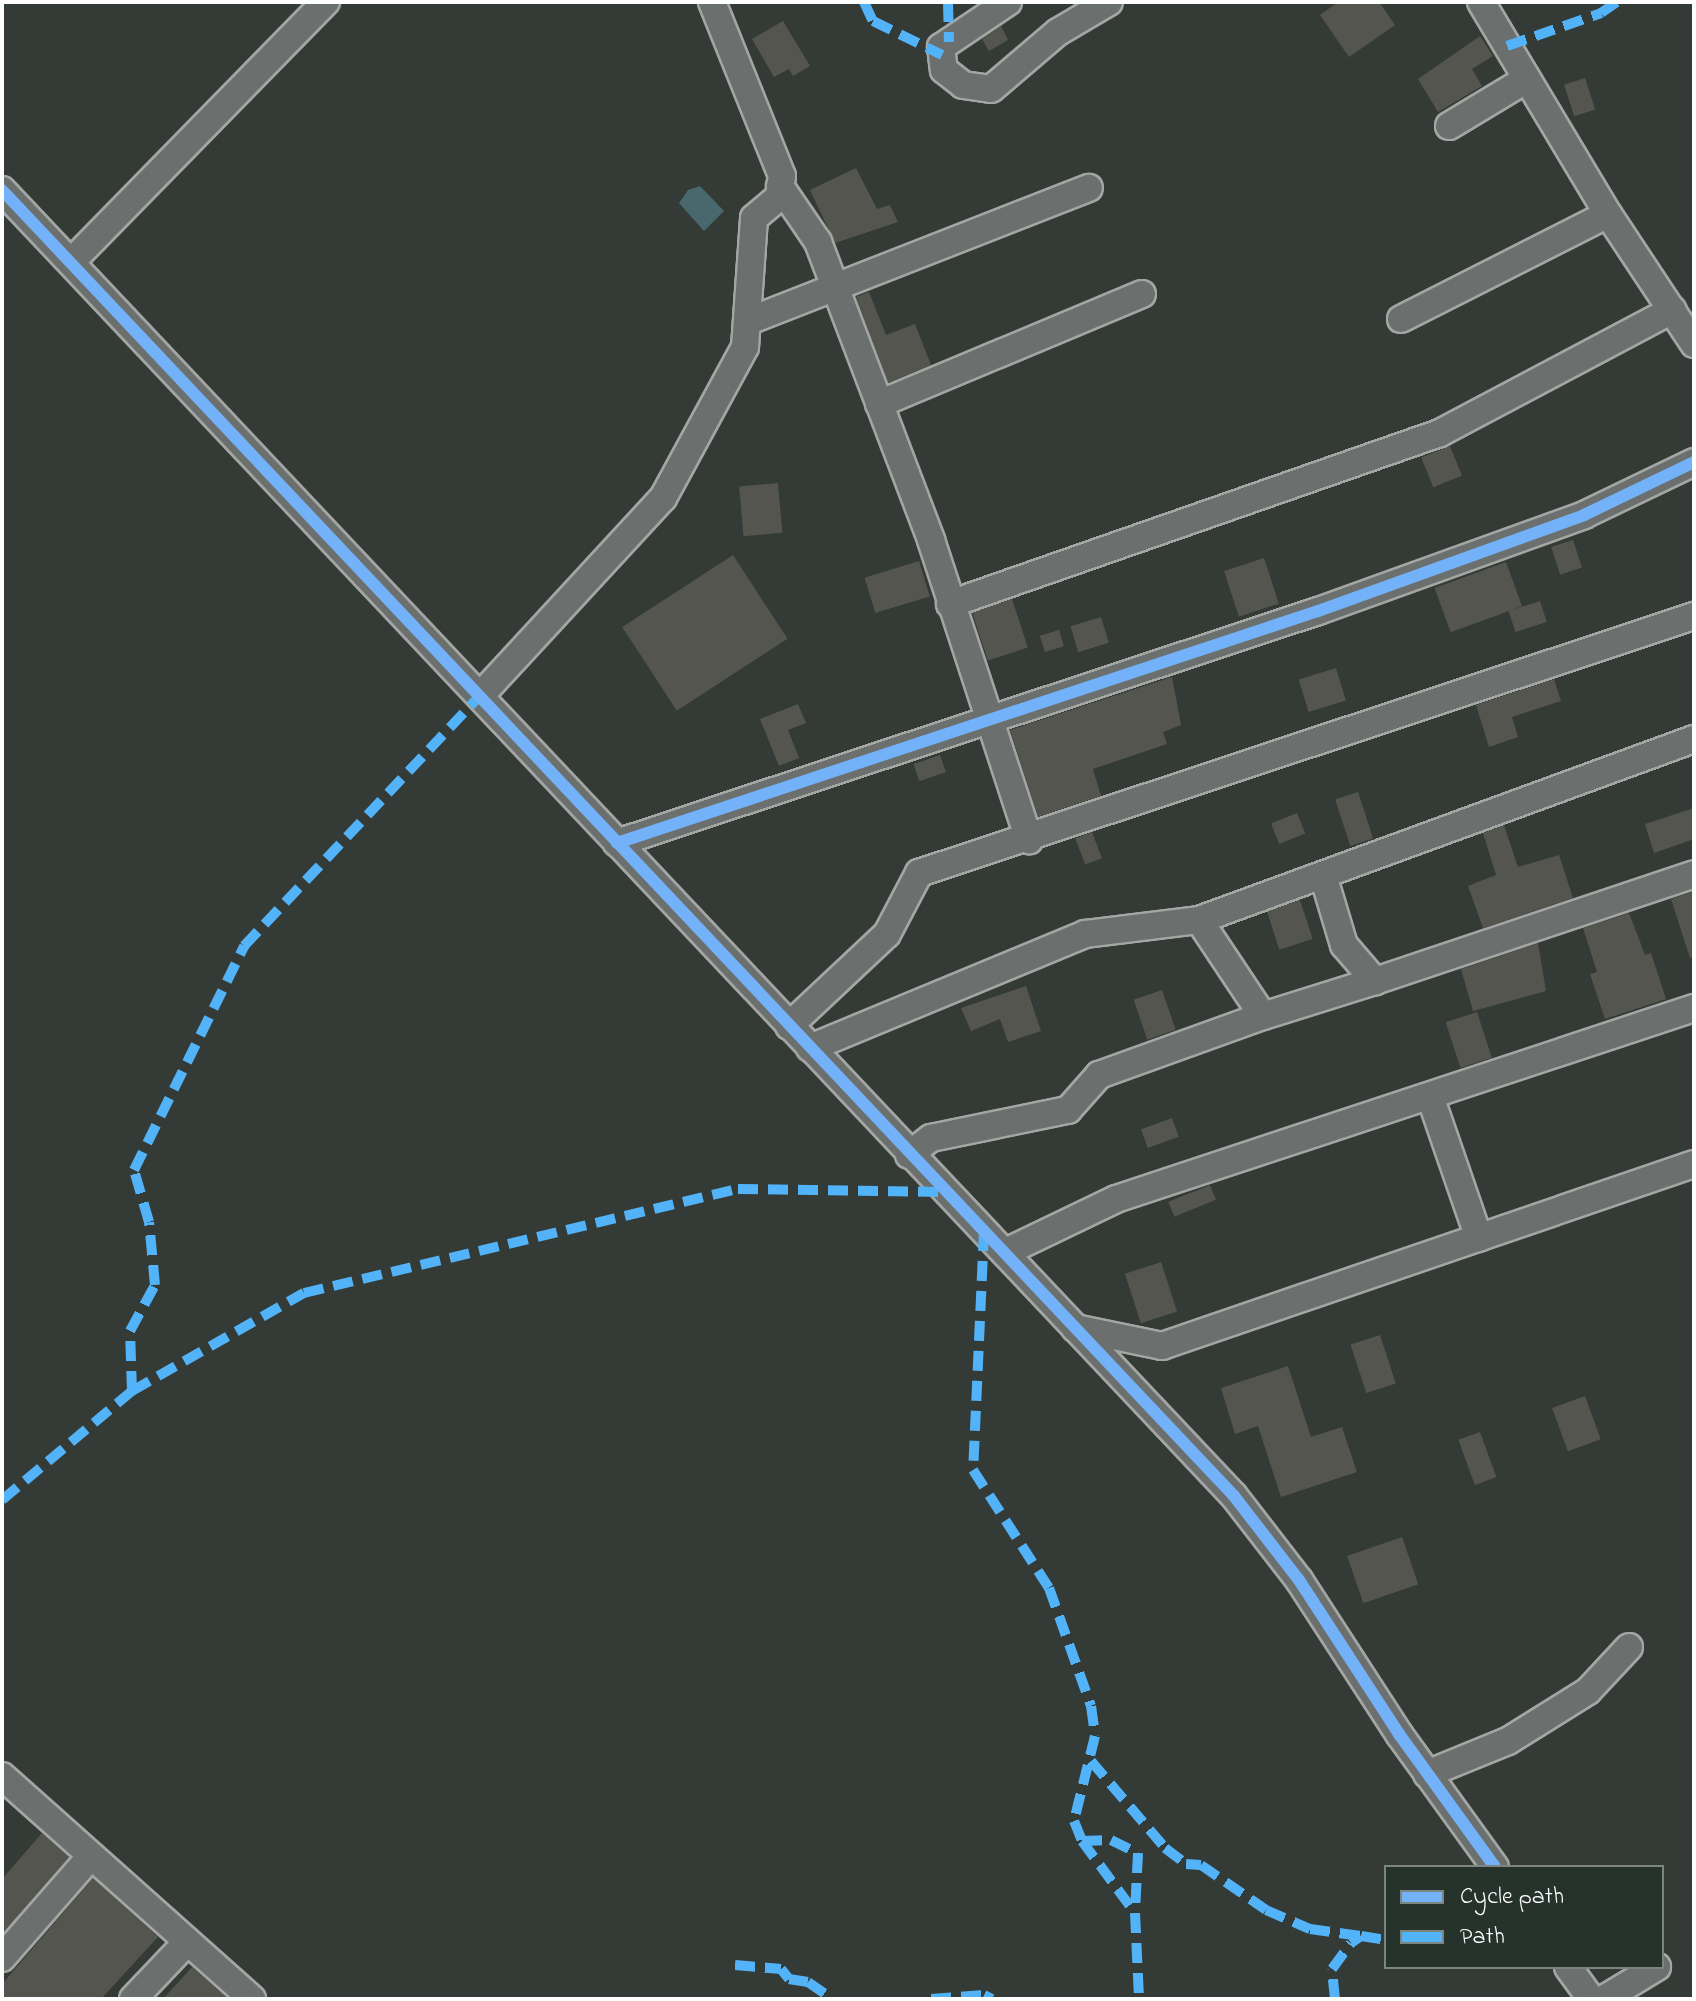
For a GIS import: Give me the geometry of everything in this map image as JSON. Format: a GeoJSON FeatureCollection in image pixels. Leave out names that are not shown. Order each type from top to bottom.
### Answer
{"type":"FeatureCollection","features":[{"type":"Feature","properties":{"kind":"street"},"geometry":{"type":"LineString","coordinates":[[72,261],[326,2]]}},
{"type":"Feature","properties":{"kind":"street"},"geometry":{"type":"LineString","coordinates":[[1008,2],[941,47],[944,70],[963,85],[991,89],[1058,32],[1109,2]]}},
{"type":"Feature","properties":{"kind":"street"},"geometry":{"type":"LineString","coordinates":[[1481,2],[1608,214],[1694,344]]}},
{"type":"Feature","properties":{"kind":"street"},"geometry":{"type":"LineString","coordinates":[[480,696],[663,498],[745,347],[754,218],[779,197],[780,186],[777,162],[716,3]]}},
{"type":"Feature","properties":{"kind":"street"},"geometry":{"type":"LineString","coordinates":[[1449,126],[1527,79]]}},
{"type":"Feature","properties":{"kind":"street"},"geometry":{"type":"LineString","coordinates":[[780,186],[818,242],[836,289],[950,604],[985,717],[1029,840]]}},
{"type":"Feature","properties":{"kind":"street"},"geometry":{"type":"LineString","coordinates":[[749,321],[1089,188]]}},
{"type":"Feature","properties":{"kind":"street"},"geometry":{"type":"LineString","coordinates":[[2,190],[909,1155],[1008,1251],[1075,1328],[1234,1496],[1299,1580],[1427,1774],[1494,1865]]}},
{"type":"Feature","properties":{"kind":"street"},"geometry":{"type":"LineString","coordinates":[[1401,319],[1608,214]]}},
{"type":"Feature","properties":{"kind":"street"},"geometry":{"type":"LineString","coordinates":[[879,404],[1142,294]]}},
{"type":"Feature","properties":{"kind":"street"},"geometry":{"type":"LineString","coordinates":[[950,604],[1440,433],[1672,310]]}},
{"type":"Feature","properties":{"kind":"street"},"geometry":{"type":"LineString","coordinates":[[617,843],[985,717],[1318,611],[1584,515],[1694,462]]}},
{"type":"Feature","properties":{"kind":"street"},"geometry":{"type":"LineString","coordinates":[[789,1026],[887,934],[919,873],[1029,840],[1694,616]]}},
{"type":"Feature","properties":{"kind":"street"},"geometry":{"type":"LineString","coordinates":[[810,1048],[1085,934],[1199,920],[1694,739]]}},
{"type":"Feature","properties":{"kind":"street"},"geometry":{"type":"LineString","coordinates":[[909,1155],[931,1138],[1068,1110],[1099,1075],[1263,1016],[1694,874]]}},
{"type":"Feature","properties":{"kind":"street"},"geometry":{"type":"LineString","coordinates":[[1323,875],[1344,945],[1375,981]]}},
{"type":"Feature","properties":{"kind":"street"},"geometry":{"type":"LineString","coordinates":[[1199,920],[1263,1016]]}},
{"type":"Feature","properties":{"kind":"street"},"geometry":{"type":"LineString","coordinates":[[1008,1251],[1116,1199],[1694,1008]]}},
{"type":"Feature","properties":{"kind":"street"},"geometry":{"type":"LineString","coordinates":[[1430,1096],[1479,1238]]}},
{"type":"Feature","properties":{"kind":"street"},"geometry":{"type":"LineString","coordinates":[[1075,1328],[1162,1346],[1694,1164]]}},
{"type":"Feature","properties":{"kind":"street"},"geometry":{"type":"LineString","coordinates":[[1427,1774],[1465,1762],[1522,1733],[1588,1691],[1629,1647]]}},
{"type":"Feature","properties":{"kind":"street"},"geometry":{"type":"LineString","coordinates":[[2,1776],[252,1999]]}},
{"type":"Feature","properties":{"kind":"street"},"geometry":{"type":"LineString","coordinates":[[2,1958],[91,1856]]}},
{"type":"Feature","properties":{"kind":"street"},"geometry":{"type":"LineString","coordinates":[[133,1999],[187,1942]]}},
{"type":"Feature","properties":{"kind":"street"},"geometry":{"type":"LineString","coordinates":[[1569,1969],[1591,1999]]}},
{"type":"Feature","properties":{"kind":"street"},"geometry":{"type":"LineString","coordinates":[[1604,1999],[1654,1969]]}},
{"type":"Feature","properties":{"kind":"water"},"geometry":{"type":"Polygon","coordinates":[[[700,186],[724,211],[704,231],[679,203],[688,190],[700,186]]]}},
{"type":"Feature","properties":{"kind":"building"},"geometry":{"type":"Polygon","coordinates":[[[1338,2],[1379,2],[1395,25],[1349,57],[1320,15],[1338,2]]]}},
{"type":"Feature","properties":{"kind":"building"},"geometry":{"type":"Polygon","coordinates":[[[783,21],[810,66],[793,76],[789,69],[774,77],[752,39],[783,21]]]}},
{"type":"Feature","properties":{"kind":"building"},"geometry":{"type":"Polygon","coordinates":[[[1001,26],[1008,40],[989,51],[982,39],[1001,26]]]}},
{"type":"Feature","properties":{"kind":"building"},"geometry":{"type":"Polygon","coordinates":[[[1480,36],[1493,56],[1472,69],[1482,86],[1438,112],[1418,79],[1480,36]]]}},
{"type":"Feature","properties":{"kind":"building"},"geometry":{"type":"Polygon","coordinates":[[[1585,78],[1595,109],[1574,116],[1564,85],[1585,78]]]}},
{"type":"Feature","properties":{"kind":"building"},"geometry":{"type":"Polygon","coordinates":[[[856,168],[877,209],[890,205],[898,222],[835,243],[810,190],[856,168]]]}},
{"type":"Feature","properties":{"kind":"building"},"geometry":{"type":"Polygon","coordinates":[[[869,292],[886,335],[915,324],[931,365],[888,383],[856,297],[869,292]]]}},
{"type":"Feature","properties":{"kind":"building"},"geometry":{"type":"Polygon","coordinates":[[[1450,446],[1462,476],[1433,487],[1421,458],[1450,446]]]}},
{"type":"Feature","properties":{"kind":"building"},"geometry":{"type":"Polygon","coordinates":[[[778,483],[782,533],[744,536],[739,486],[778,483]]]}},
{"type":"Feature","properties":{"kind":"building"},"geometry":{"type":"Polygon","coordinates":[[[1573,540],[1582,568],[1560,575],[1551,547],[1573,540]]]}},
{"type":"Feature","properties":{"kind":"building"},"geometry":{"type":"Polygon","coordinates":[[[733,555],[787,639],[677,711],[622,627],[733,555]]]}},
{"type":"Feature","properties":{"kind":"building"},"geometry":{"type":"Polygon","coordinates":[[[1264,558],[1279,604],[1239,617],[1224,571],[1264,558]]]}},
{"type":"Feature","properties":{"kind":"building"},"geometry":{"type":"Polygon","coordinates":[[[919,561],[930,596],[875,613],[864,578],[919,561]]]}},
{"type":"Feature","properties":{"kind":"building"},"geometry":{"type":"Polygon","coordinates":[[[1506,562],[1522,606],[1451,632],[1435,588],[1506,562]]]}},
{"type":"Feature","properties":{"kind":"building"},"geometry":{"type":"Polygon","coordinates":[[[1012,599],[1028,648],[988,660],[972,612],[1012,599]]]}},
{"type":"Feature","properties":{"kind":"building"},"geometry":{"type":"Polygon","coordinates":[[[1540,601],[1547,622],[1515,632],[1509,611],[1540,601]]]}},
{"type":"Feature","properties":{"kind":"building"},"geometry":{"type":"Polygon","coordinates":[[[1101,617],[1109,643],[1078,652],[1070,626],[1101,617]]]}},
{"type":"Feature","properties":{"kind":"building"},"geometry":{"type":"Polygon","coordinates":[[[1059,630],[1064,646],[1045,652],[1040,636],[1059,630]]]}},
{"type":"Feature","properties":{"kind":"building"},"geometry":{"type":"Polygon","coordinates":[[[1336,668],[1346,701],[1309,712],[1299,679],[1336,668]]]}},
{"type":"Feature","properties":{"kind":"building"},"geometry":{"type":"Polygon","coordinates":[[[1172,677],[1181,725],[1163,732],[1167,744],[1093,769],[1101,796],[1038,817],[1010,730],[1172,677]]]}},
{"type":"Feature","properties":{"kind":"building"},"geometry":{"type":"Polygon","coordinates":[[[1554,679],[1561,701],[1512,717],[1518,737],[1489,747],[1476,705],[1554,679]]]}},
{"type":"Feature","properties":{"kind":"building"},"geometry":{"type":"Polygon","coordinates":[[[798,704],[806,723],[788,730],[799,758],[779,766],[760,719],[798,704]]]}},
{"type":"Feature","properties":{"kind":"building"},"geometry":{"type":"Polygon","coordinates":[[[940,755],[946,772],[919,781],[914,764],[940,755]]]}},
{"type":"Feature","properties":{"kind":"building"},"geometry":{"type":"Polygon","coordinates":[[[1358,792],[1373,839],[1350,846],[1335,799],[1358,792]]]}},
{"type":"Feature","properties":{"kind":"building"},"geometry":{"type":"Polygon","coordinates":[[[1694,808],[1694,839],[1654,853],[1645,824],[1694,808]]]}},
{"type":"Feature","properties":{"kind":"building"},"geometry":{"type":"Polygon","coordinates":[[[1297,813],[1305,833],[1279,844],[1271,823],[1297,813]]]}},
{"type":"Feature","properties":{"kind":"building"},"geometry":{"type":"Polygon","coordinates":[[[1504,825],[1518,867],[1559,855],[1573,898],[1483,928],[1468,886],[1496,875],[1483,833],[1504,825]]]}},
{"type":"Feature","properties":{"kind":"building"},"geometry":{"type":"Polygon","coordinates":[[[1092,832],[1102,858],[1085,865],[1075,838],[1092,832]]]}},
{"type":"Feature","properties":{"kind":"building"},"geometry":{"type":"Polygon","coordinates":[[[1694,891],[1694,957],[1690,958],[1671,899],[1694,891]]]}},
{"type":"Feature","properties":{"kind":"building"},"geometry":{"type":"Polygon","coordinates":[[[1300,900],[1313,939],[1279,950],[1267,911],[1300,900]]]}},
{"type":"Feature","properties":{"kind":"building"},"geometry":{"type":"Polygon","coordinates":[[[1629,913],[1645,955],[1651,953],[1666,999],[1605,1019],[1590,974],[1597,972],[1583,928],[1629,913]]]}},
{"type":"Feature","properties":{"kind":"building"},"geometry":{"type":"Polygon","coordinates":[[[1538,943],[1546,991],[1473,1011],[1461,969],[1538,943]]]}},
{"type":"Feature","properties":{"kind":"building"},"geometry":{"type":"Polygon","coordinates":[[[1026,986],[1041,1031],[1008,1042],[1000,1019],[971,1031],[961,1008],[1026,986]]]}},
{"type":"Feature","properties":{"kind":"building"},"geometry":{"type":"Polygon","coordinates":[[[1162,990],[1176,1030],[1147,1039],[1134,1000],[1162,990]]]}},
{"type":"Feature","properties":{"kind":"building"},"geometry":{"type":"Polygon","coordinates":[[[1477,1012],[1492,1058],[1460,1068],[1446,1022],[1477,1012]]]}},
{"type":"Feature","properties":{"kind":"building"},"geometry":{"type":"Polygon","coordinates":[[[1172,1118],[1179,1137],[1148,1148],[1141,1129],[1172,1118]]]}},
{"type":"Feature","properties":{"kind":"building"},"geometry":{"type":"Polygon","coordinates":[[[1210,1185],[1216,1200],[1174,1217],[1168,1202],[1210,1185]]]}},
{"type":"Feature","properties":{"kind":"building"},"geometry":{"type":"Polygon","coordinates":[[[1161,1262],[1177,1311],[1141,1323],[1125,1274],[1161,1262]]]}},
{"type":"Feature","properties":{"kind":"building"},"geometry":{"type":"Polygon","coordinates":[[[1380,1335],[1396,1384],[1366,1393],[1351,1345],[1380,1335]]]}},
{"type":"Feature","properties":{"kind":"building"},"geometry":{"type":"Polygon","coordinates":[[[1288,1366],[1311,1437],[1342,1427],[1357,1472],[1281,1497],[1258,1426],[1235,1434],[1221,1388],[1288,1366]]]}},
{"type":"Feature","properties":{"kind":"building"},"geometry":{"type":"Polygon","coordinates":[[[1585,1396],[1601,1439],[1568,1451],[1552,1408],[1585,1396]]]}},
{"type":"Feature","properties":{"kind":"building"},"geometry":{"type":"Polygon","coordinates":[[[1480,1432],[1496,1477],[1475,1485],[1458,1440],[1480,1432]]]}},
{"type":"Feature","properties":{"kind":"building"},"geometry":{"type":"Polygon","coordinates":[[[1402,1537],[1418,1584],[1363,1603],[1347,1556],[1402,1537]]]}},
{"type":"Feature","properties":{"kind":"building"},"geometry":{"type":"Polygon","coordinates":[[[42,1833],[69,1857],[3,1933],[2,1879],[42,1833]]]}},
{"type":"Feature","properties":{"kind":"building"},"geometry":{"type":"Polygon","coordinates":[[[93,1878],[158,1937],[101,1999],[2,1999],[2,1984],[93,1878]]]}},
{"type":"Feature","properties":{"kind":"building"},"geometry":{"type":"Polygon","coordinates":[[[192,1967],[228,1999],[163,1999],[192,1967]]]}},
{"type":"Feature","properties":{"kind":"marked path"},"geometry":{"type":"LineString","coordinates":[[864,2],[873,21],[942,55]]}},
{"type":"Feature","properties":{"kind":"marked path"},"geometry":{"type":"LineString","coordinates":[[948,2],[949,42]]}},
{"type":"Feature","properties":{"kind":"marked path"},"geometry":{"type":"LineString","coordinates":[[1507,46],[1601,13],[1617,2]]}},
{"type":"Feature","properties":{"kind":"marked path"},"geometry":{"type":"LineString","coordinates":[[132,1391],[130,1331],[155,1285],[149,1222],[134,1170],[244,946],[480,696]]}},
{"type":"Feature","properties":{"kind":"marked path"},"geometry":{"type":"LineString","coordinates":[[2,1500],[132,1391],[304,1293],[738,1189],[944,1192]]}},
{"type":"Feature","properties":{"kind":"marked path"},"geometry":{"type":"LineString","coordinates":[[984,1231],[973,1470],[1049,1588],[1091,1706],[1095,1736],[1074,1821],[1082,1841],[1135,1913],[1139,1999]]}},
{"type":"Feature","properties":{"kind":"marked path"},"geometry":{"type":"LineString","coordinates":[[1091,1761],[1165,1848],[1186,1864],[1201,1865],[1266,1910],[1310,1929],[1361,1936]]}},
{"type":"Feature","properties":{"kind":"marked path"},"geometry":{"type":"LineString","coordinates":[[1082,1841],[1111,1840],[1138,1853],[1135,1913]]}},
{"type":"Feature","properties":{"kind":"marked path"},"geometry":{"type":"LineString","coordinates":[[1335,1999],[1332,1969],[1351,1943],[1361,1936],[1384,1940]]}},
{"type":"Feature","properties":{"kind":"marked path"},"geometry":{"type":"LineString","coordinates":[[735,1965],[781,1969],[789,1979],[808,1982],[832,1999]]}},
{"type":"Feature","properties":{"kind":"marked path"},"geometry":{"type":"LineString","coordinates":[[931,1999],[984,1995],[992,1999]]}},
{"type":"Feature","properties":{"kind":"cycle path"},"geometry":{"type":"LineString","coordinates":[[2,190],[1234,1496],[1299,1580],[1399,1734],[1494,1865]]}},
{"type":"Feature","properties":{"kind":"cycle path"},"geometry":{"type":"LineString","coordinates":[[617,843],[1318,611],[1584,515],[1694,462]]}}]}
